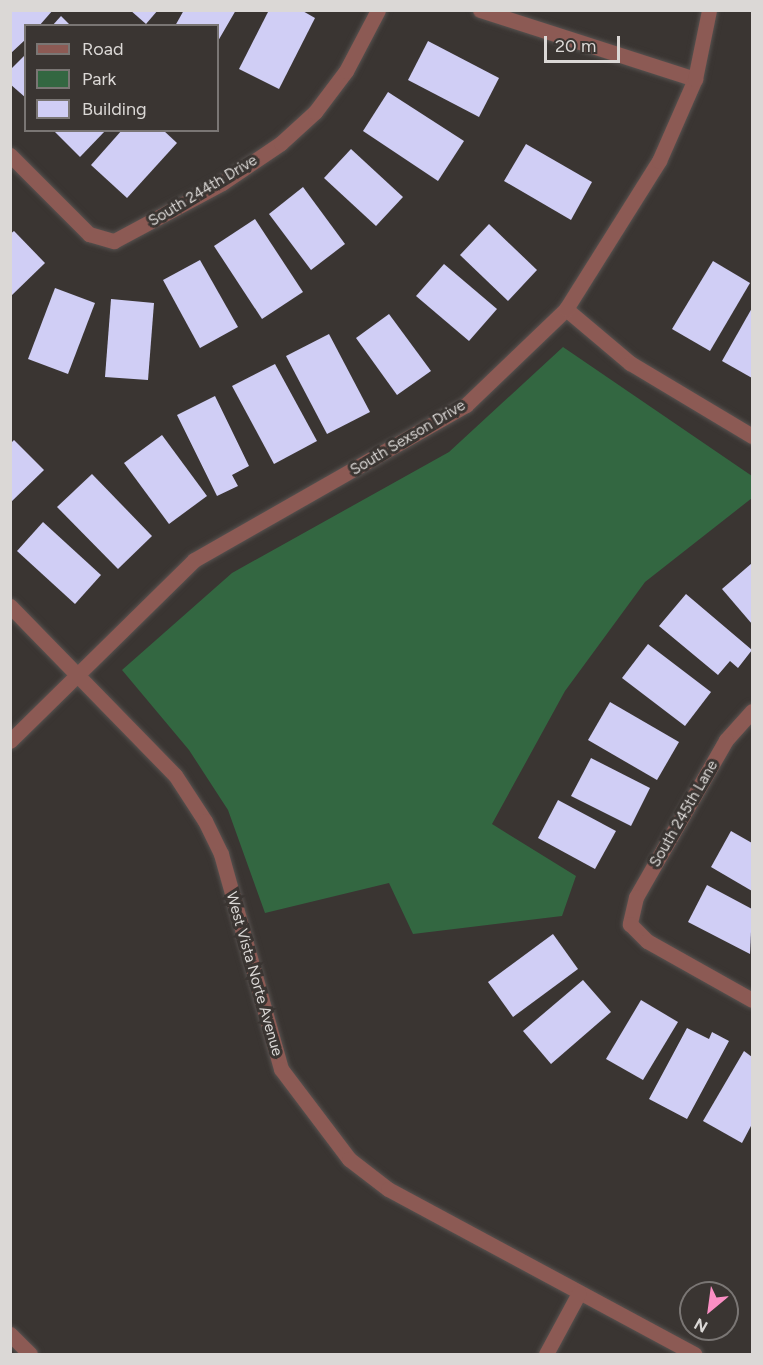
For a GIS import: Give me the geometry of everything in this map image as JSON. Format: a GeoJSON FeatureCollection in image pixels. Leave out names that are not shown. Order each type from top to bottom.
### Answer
{"type":"FeatureCollection","features":[{"type":"Feature","properties":{"kind":"street","name":"South 244th Drive"},"geometry":{"type":"LineString","coordinates":[[10,155],[77,224],[103,242],[125,236],[212,189],[281,143],[315,112],[346,71],[378,10]]}},
{"type":"Feature","properties":{"kind":"street"},"geometry":{"type":"LineString","coordinates":[[480,10],[695,79]]}},
{"type":"Feature","properties":{"kind":"street","name":"South Sexson Drive"},"geometry":{"type":"LineString","coordinates":[[10,741],[194,560],[466,405],[566,309],[638,202],[695,79],[709,10]]}},
{"type":"Feature","properties":{"kind":"street"},"geometry":{"type":"LineString","coordinates":[[566,309],[630,363],[753,436]]}},
{"type":"Feature","properties":{"kind":"street","name":"West Vista Norte Avenue"},"geometry":{"type":"LineString","coordinates":[[10,606],[175,775],[205,821],[220,854],[281,1069],[323,1129],[349,1159],[388,1189],[694,1354]]}},
{"type":"Feature","properties":{"kind":"street","name":"South 245th Lane"},"geometry":{"type":"LineString","coordinates":[[753,711],[715,759],[636,897],[630,924],[647,941],[753,1000]]}},
{"type":"Feature","properties":{"kind":"street"},"geometry":{"type":"LineString","coordinates":[[546,1354],[579,1293]]}},
{"type":"Feature","properties":{"kind":"street"},"geometry":{"type":"LineString","coordinates":[[10,1334],[30,1354]]}},
{"type":"Feature","properties":{"kind":"green space"},"geometry":{"type":"Polygon","coordinates":[[[563,347],[752,476],[752,498],[645,582],[565,691],[492,824],[576,876],[562,916],[413,934],[389,883],[265,913],[228,810],[189,750],[122,670],[232,573],[449,452],[563,347]]]}},
{"type":"Feature","properties":{"kind":"building"},"geometry":{"type":"Polygon","coordinates":[[[10,10],[53,10],[41,24],[24,24],[24,41],[10,54],[10,10]]]}},
{"type":"Feature","properties":{"kind":"building"},"geometry":{"type":"Polygon","coordinates":[[[130,10],[158,10],[146,24],[130,10]]]}},
{"type":"Feature","properties":{"kind":"building"},"geometry":{"type":"Polygon","coordinates":[[[184,10],[236,10],[219,39],[219,24],[176,24],[184,10]]]}},
{"type":"Feature","properties":{"kind":"building"},"geometry":{"type":"Polygon","coordinates":[[[269,10],[301,10],[315,18],[279,89],[239,69],[269,10]]]}},
{"type":"Feature","properties":{"kind":"building"},"geometry":{"type":"Polygon","coordinates":[[[61,16],[69,24],[54,24],[61,16]]]}},
{"type":"Feature","properties":{"kind":"building"},"geometry":{"type":"Polygon","coordinates":[[[428,41],[499,78],[479,117],[408,80],[428,41]]]}},
{"type":"Feature","properties":{"kind":"building"},"geometry":{"type":"Polygon","coordinates":[[[24,56],[24,96],[10,84],[10,70],[24,56]]]}},
{"type":"Feature","properties":{"kind":"building"},"geometry":{"type":"Polygon","coordinates":[[[388,92],[464,141],[438,181],[363,131],[388,92]]]}},
{"type":"Feature","properties":{"kind":"building"},"geometry":{"type":"Polygon","coordinates":[[[55,132],[104,132],[80,157],[55,132]]]}},
{"type":"Feature","properties":{"kind":"building"},"geometry":{"type":"Polygon","coordinates":[[[120,132],[165,132],[177,143],[127,198],[91,165],[120,132]]]}},
{"type":"Feature","properties":{"kind":"building"},"geometry":{"type":"Polygon","coordinates":[[[526,144],[592,182],[571,220],[504,181],[526,144]]]}},
{"type":"Feature","properties":{"kind":"building"},"geometry":{"type":"Polygon","coordinates":[[[351,149],[403,197],[376,226],[324,178],[351,149]]]}},
{"type":"Feature","properties":{"kind":"building"},"geometry":{"type":"Polygon","coordinates":[[[303,187],[345,244],[311,270],[269,214],[303,187]]]}},
{"type":"Feature","properties":{"kind":"building"},"geometry":{"type":"Polygon","coordinates":[[[255,219],[303,292],[262,319],[214,246],[255,219]]]}},
{"type":"Feature","properties":{"kind":"building"},"geometry":{"type":"Polygon","coordinates":[[[489,224],[537,270],[508,301],[460,255],[489,224]]]}},
{"type":"Feature","properties":{"kind":"building"},"geometry":{"type":"Polygon","coordinates":[[[14,231],[45,263],[10,297],[10,234],[14,231]]]}},
{"type":"Feature","properties":{"kind":"building"},"geometry":{"type":"Polygon","coordinates":[[[200,260],[238,327],[200,348],[163,280],[200,260]]]}},
{"type":"Feature","properties":{"kind":"building"},"geometry":{"type":"Polygon","coordinates":[[[713,261],[750,283],[710,351],[672,329],[713,261]]]}},
{"type":"Feature","properties":{"kind":"building"},"geometry":{"type":"Polygon","coordinates":[[[444,264],[497,309],[469,341],[416,296],[444,264]]]}},
{"type":"Feature","properties":{"kind":"building"},"geometry":{"type":"Polygon","coordinates":[[[55,288],[95,303],[68,374],[28,359],[55,288]]]}},
{"type":"Feature","properties":{"kind":"building"},"geometry":{"type":"Polygon","coordinates":[[[111,299],[154,303],[148,380],[105,377],[111,299]]]}},
{"type":"Feature","properties":{"kind":"building"},"geometry":{"type":"Polygon","coordinates":[[[752,308],[752,378],[722,361],[752,308]]]}},
{"type":"Feature","properties":{"kind":"building"},"geometry":{"type":"Polygon","coordinates":[[[389,314],[431,371],[397,395],[356,338],[389,314]]]}},
{"type":"Feature","properties":{"kind":"building"},"geometry":{"type":"Polygon","coordinates":[[[329,334],[370,412],[327,434],[286,356],[329,334]]]}},
{"type":"Feature","properties":{"kind":"building"},"geometry":{"type":"Polygon","coordinates":[[[275,364],[317,441],[274,464],[232,386],[275,364]]]}},
{"type":"Feature","properties":{"kind":"building"},"geometry":{"type":"Polygon","coordinates":[[[215,396],[249,466],[232,475],[238,486],[217,496],[177,415],[215,396]]]}},
{"type":"Feature","properties":{"kind":"building"},"geometry":{"type":"Polygon","coordinates":[[[162,435],[207,496],[169,524],[124,463],[162,435]]]}},
{"type":"Feature","properties":{"kind":"building"},"geometry":{"type":"Polygon","coordinates":[[[14,440],[44,470],[10,503],[10,444],[14,440]]]}},
{"type":"Feature","properties":{"kind":"building"},"geometry":{"type":"Polygon","coordinates":[[[92,474],[152,536],[118,569],[57,507],[92,474]]]}},
{"type":"Feature","properties":{"kind":"building"},"geometry":{"type":"Polygon","coordinates":[[[43,522],[101,575],[75,604],[17,551],[43,522]]]}},
{"type":"Feature","properties":{"kind":"building"},"geometry":{"type":"Polygon","coordinates":[[[752,563],[752,624],[722,589],[752,563]]]}},
{"type":"Feature","properties":{"kind":"building"},"geometry":{"type":"Polygon","coordinates":[[[686,594],[752,650],[738,668],[730,661],[718,675],[659,626],[686,594]]]}},
{"type":"Feature","properties":{"kind":"building"},"geometry":{"type":"Polygon","coordinates":[[[648,644],[711,692],[685,726],[622,678],[648,644]]]}},
{"type":"Feature","properties":{"kind":"building"},"geometry":{"type":"Polygon","coordinates":[[[610,702],[679,742],[657,780],[588,740],[610,702]]]}},
{"type":"Feature","properties":{"kind":"building"},"geometry":{"type":"Polygon","coordinates":[[[591,758],[650,788],[631,826],[571,796],[591,758]]]}},
{"type":"Feature","properties":{"kind":"building"},"geometry":{"type":"Polygon","coordinates":[[[558,800],[616,831],[595,869],[538,838],[558,800]]]}},
{"type":"Feature","properties":{"kind":"building"},"geometry":{"type":"Polygon","coordinates":[[[731,831],[752,843],[752,891],[711,867],[731,831]]]}},
{"type":"Feature","properties":{"kind":"building"},"geometry":{"type":"Polygon","coordinates":[[[707,885],[752,909],[750,954],[688,922],[707,885]]]}},
{"type":"Feature","properties":{"kind":"building"},"geometry":{"type":"Polygon","coordinates":[[[553,934],[578,969],[513,1017],[488,982],[553,934]]]}},
{"type":"Feature","properties":{"kind":"building"},"geometry":{"type":"Polygon","coordinates":[[[583,980],[611,1012],[551,1064],[523,1031],[583,980]]]}},
{"type":"Feature","properties":{"kind":"building"},"geometry":{"type":"Polygon","coordinates":[[[641,1000],[678,1022],[643,1080],[606,1059],[641,1000]]]}},
{"type":"Feature","properties":{"kind":"building"},"geometry":{"type":"Polygon","coordinates":[[[687,1028],[709,1039],[712,1032],[729,1041],[687,1119],[649,1099],[687,1028]]]}},
{"type":"Feature","properties":{"kind":"building"},"geometry":{"type":"Polygon","coordinates":[[[744,1051],[752,1057],[752,1124],[742,1143],[703,1121],[744,1051]]]}}]}
